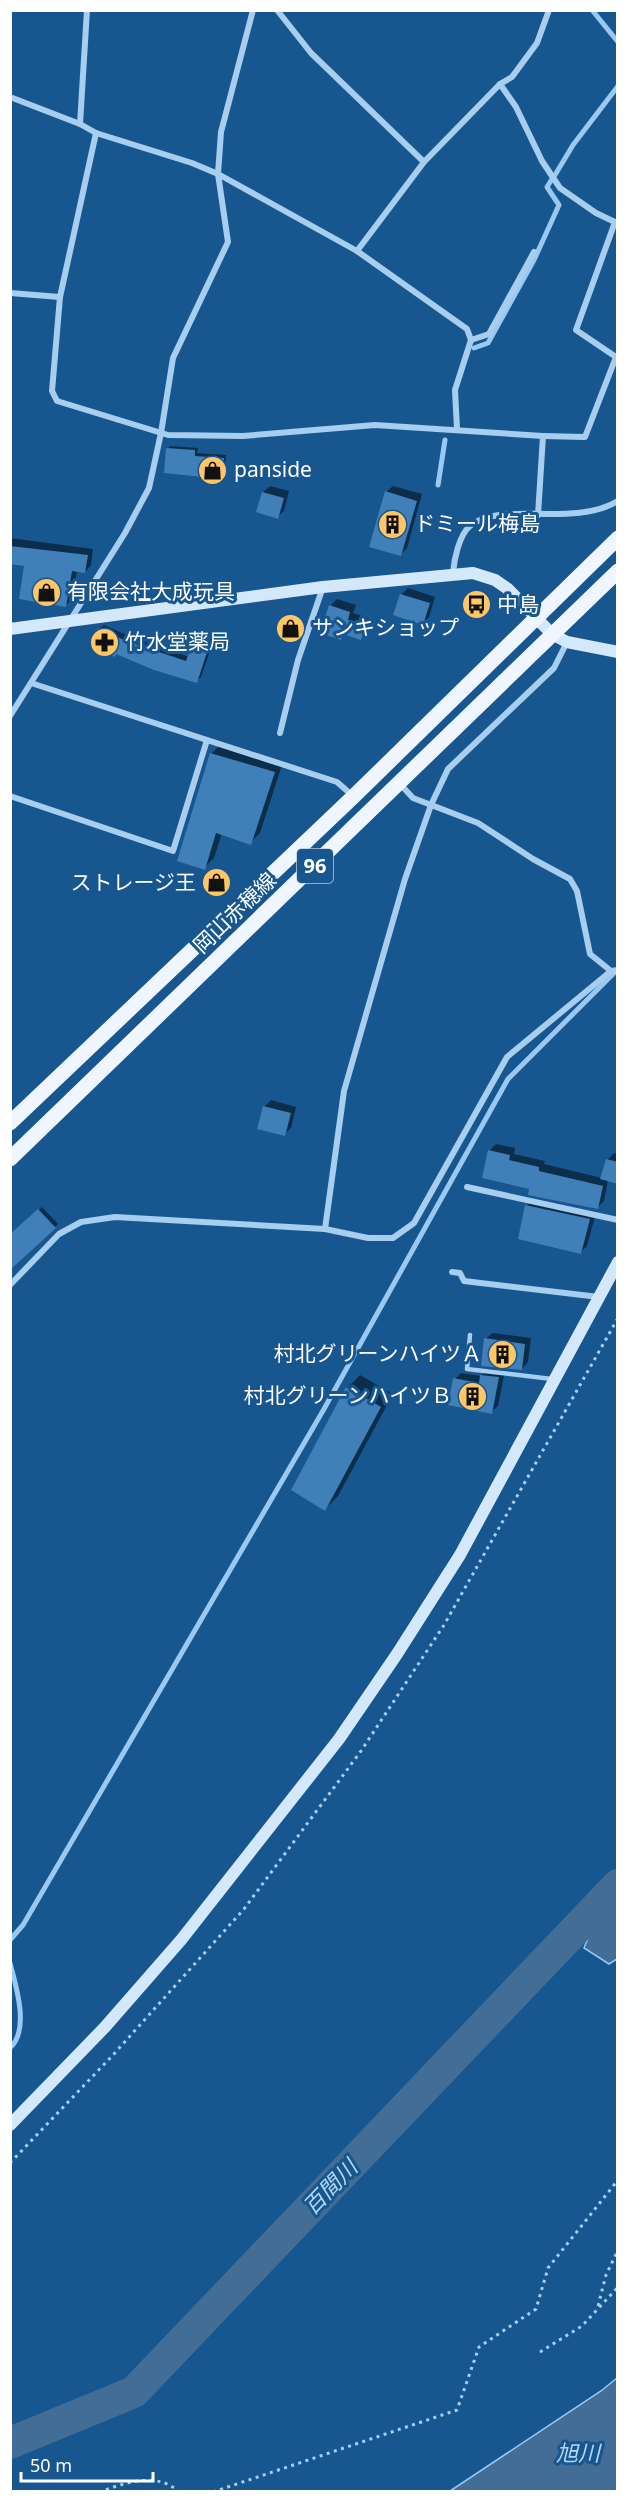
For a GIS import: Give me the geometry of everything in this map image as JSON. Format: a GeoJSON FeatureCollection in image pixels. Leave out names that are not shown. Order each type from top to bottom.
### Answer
{"type":"FeatureCollection","features":[{"type":"Feature","properties":{"kind":"main road","name":"岡山赤穂線"},"geometry":{"type":"LineString","coordinates":[[10,1123],[353,797],[618,538]]}},
{"type":"Feature","properties":{"kind":"main road","name":"岡山赤穂線"},"geometry":{"type":"LineString","coordinates":[[10,1159],[618,571]]}},
{"type":"Feature","properties":{"kind":"street"},"geometry":{"type":"LineString","coordinates":[[80,124],[87,10]]}},
{"type":"Feature","properties":{"kind":"street"},"geometry":{"type":"LineString","coordinates":[[10,716],[72,620],[78,605],[125,533],[149,488],[161,433],[173,358],[228,242],[218,174],[221,132],[253,10]]}},
{"type":"Feature","properties":{"kind":"street"},"geometry":{"type":"LineString","coordinates":[[277,10],[311,53],[424,162]]}},
{"type":"Feature","properties":{"kind":"street"},"geometry":{"type":"LineString","coordinates":[[357,251],[424,162],[500,84],[512,77],[537,43],[547,11]]}},
{"type":"Feature","properties":{"kind":"street"},"geometry":{"type":"LineString","coordinates":[[96,133],[60,297],[52,390],[57,400],[161,433],[243,436],[375,425],[585,437],[617,358],[576,330],[616,223],[596,213],[561,188],[542,161],[516,106],[500,84]]}},
{"type":"Feature","properties":{"kind":"street"},"geometry":{"type":"LineString","coordinates":[[10,96],[80,124],[96,133],[192,163],[218,174],[357,251],[467,329],[471,340],[455,390],[457,429]]}},
{"type":"Feature","properties":{"kind":"street"},"geometry":{"type":"LineString","coordinates":[[471,340],[489,334],[534,252]]}},
{"type":"Feature","properties":{"kind":"street"},"geometry":{"type":"LineString","coordinates":[[10,293],[60,297]]}},
{"type":"Feature","properties":{"kind":"street"},"geometry":{"type":"LineString","coordinates":[[538,515],[543,436]]}},
{"type":"Feature","properties":{"kind":"street"},"geometry":{"type":"LineString","coordinates":[[453,573],[454,561],[468,527],[483,518],[503,514],[580,514],[618,501]]}},
{"type":"Feature","properties":{"kind":"street"},"geometry":{"type":"LineString","coordinates":[[10,629],[323,587],[453,573],[473,573],[495,580],[508,589],[552,634],[567,642],[618,652]]}},
{"type":"Feature","properties":{"kind":"street"},"geometry":{"type":"LineString","coordinates":[[280,733],[298,660],[323,587]]}},
{"type":"Feature","properties":{"kind":"street"},"geometry":{"type":"LineString","coordinates":[[325,1229],[344,1092],[405,879],[431,805],[448,770],[554,668],[567,642]]}},
{"type":"Feature","properties":{"kind":"street"},"geometry":{"type":"LineString","coordinates":[[591,646],[618,643]]}},
{"type":"Feature","properties":{"kind":"street"},"geometry":{"type":"LineString","coordinates":[[31,683],[337,782],[353,797]]}},
{"type":"Feature","properties":{"kind":"street"},"geometry":{"type":"LineString","coordinates":[[10,796],[173,851],[207,740]]}},
{"type":"Feature","properties":{"kind":"street"},"geometry":{"type":"LineString","coordinates":[[10,1285],[59,1234],[81,1222],[115,1217],[325,1229],[368,1238],[393,1238],[414,1222],[507,1057],[614,970],[590,954],[577,891],[570,879],[533,859],[478,823],[413,798],[400,784]]}},
{"type":"Feature","properties":{"kind":"street"},"geometry":{"type":"LineString","coordinates":[[467,1187],[618,1220]]}},
{"type":"Feature","properties":{"kind":"street"},"geometry":{"type":"LineString","coordinates":[[10,2125],[105,2027],[181,1940],[339,1739],[397,1654],[460,1554],[618,1262]]}},
{"type":"Feature","properties":{"kind":"street"},"geometry":{"type":"LineString","coordinates":[[452,1272],[460,1273],[464,1281],[599,1297]]}},
{"type":"Feature","properties":{"kind":"lane"},"geometry":{"type":"LineString","coordinates":[[470,1335],[467,1370],[555,1379]]}},
{"type":"Feature","properties":{"kind":"path"},"geometry":{"type":"LineString","coordinates":[[213,2492],[457,2410],[479,2347],[536,2309],[548,2268],[618,2180]]}},
{"type":"Feature","properties":{"kind":"path"},"geometry":{"type":"LineString","coordinates":[[598,2308],[606,2275],[618,2250]]}},
{"type":"Feature","properties":{"kind":"path"},"geometry":{"type":"LineString","coordinates":[[540,2352],[582,2326],[618,2287]]}},
{"type":"Feature","properties":{"kind":"path"},"geometry":{"type":"LineString","coordinates":[[99,2492],[138,2479],[171,2484],[179,2492]]}},
{"type":"Feature","properties":{"kind":"water"},"geometry":{"type":"Polygon","coordinates":[[[617,1876],[617,1959],[609,1964],[584,1948],[593,1926],[585,1911],[617,1876]]]}},
{"type":"Feature","properties":{"kind":"water","name":"旭川"},"geometry":{"type":"Polygon","coordinates":[[[617,2378],[617,2491],[450,2491],[601,2391],[617,2378]]]}},
{"type":"Feature","properties":{"kind":"building"},"geometry":{"type":"Polygon","coordinates":[[[166,448],[195,450],[195,456],[224,458],[222,479],[164,473],[166,448]]]}},
{"type":"Feature","properties":{"kind":"building","name":"ドミール梅島"},"geometry":{"type":"Polygon","coordinates":[[[385,491],[417,501],[401,556],[369,547],[385,491]]]}},
{"type":"Feature","properties":{"kind":"building"},"geometry":{"type":"Polygon","coordinates":[[[262,492],[284,498],[278,519],[256,512],[262,492]]]}},
{"type":"Feature","properties":{"kind":"building"},"geometry":{"type":"Polygon","coordinates":[[[10,546],[88,555],[85,573],[72,571],[66,607],[19,599],[24,566],[10,564],[10,546]]]}},
{"type":"Feature","properties":{"kind":"building"},"geometry":{"type":"Polygon","coordinates":[[[400,594],[430,603],[423,625],[393,615],[400,594]]]}},
{"type":"Feature","properties":{"kind":"building"},"geometry":{"type":"Polygon","coordinates":[[[329,605],[350,612],[348,620],[366,625],[361,640],[343,634],[341,640],[320,633],[329,605]]]}},
{"type":"Feature","properties":{"kind":"building"},"geometry":{"type":"Polygon","coordinates":[[[98,628],[126,641],[186,661],[192,644],[208,649],[197,683],[154,670],[116,654],[115,657],[90,645],[98,628]]]}},
{"type":"Feature","properties":{"kind":"building"},"geometry":{"type":"Polygon","coordinates":[[[210,753],[275,772],[251,845],[216,833],[205,870],[177,861],[210,753]]]}},
{"type":"Feature","properties":{"kind":"building"},"geometry":{"type":"Polygon","coordinates":[[[263,1106],[291,1113],[285,1136],[257,1129],[263,1106]]]}},
{"type":"Feature","properties":{"kind":"building"},"geometry":{"type":"Polygon","coordinates":[[[488,1150],[510,1155],[509,1160],[539,1167],[539,1171],[603,1186],[598,1209],[528,1195],[529,1189],[482,1178],[488,1150]]]}},
{"type":"Feature","properties":{"kind":"building"},"geometry":{"type":"Polygon","coordinates":[[[606,1159],[618,1162],[618,1184],[600,1179],[606,1159]]]}},
{"type":"Feature","properties":{"kind":"building"},"geometry":{"type":"Polygon","coordinates":[[[525,1205],[590,1219],[581,1254],[518,1239],[525,1205]]]}},
{"type":"Feature","properties":{"kind":"building"},"geometry":{"type":"Polygon","coordinates":[[[38,1209],[56,1228],[10,1270],[10,1234],[38,1209]]]}},
{"type":"Feature","properties":{"kind":"building","name":"村北グリーンハイツＡ"},"geometry":{"type":"Polygon","coordinates":[[[484,1338],[525,1344],[522,1370],[481,1366],[484,1338]]]}},
{"type":"Feature","properties":{"kind":"building","name":"村北グリーンハイツＢ"},"geometry":{"type":"Polygon","coordinates":[[[480,1375],[499,1377],[492,1414],[448,1405],[453,1378],[479,1383],[480,1375]]]}},
{"type":"Feature","properties":{"kind":"building"},"geometry":{"type":"Polygon","coordinates":[[[346,1387],[381,1407],[325,1511],[291,1490],[346,1387]]]}},
{"type":"Feature","properties":{"kind":"waterway"},"geometry":{"type":"LineString","coordinates":[[592,10],[618,42]]}},
{"type":"Feature","properties":{"kind":"waterway"},"geometry":{"type":"LineString","coordinates":[[555,175],[573,145],[618,86]]}},
{"type":"Feature","properties":{"kind":"waterway"},"geometry":{"type":"LineString","coordinates":[[474,348],[488,343],[534,260],[559,205],[547,187],[552,179]]}},
{"type":"Feature","properties":{"kind":"waterway"},"geometry":{"type":"LineString","coordinates":[[438,485],[445,440]]}},
{"type":"Feature","properties":{"kind":"waterway"},"geometry":{"type":"LineString","coordinates":[[10,1940],[23,1925],[324,1409],[508,1079],[618,969]]}},
{"type":"Feature","properties":{"kind":"waterway","name":"百間川"},"geometry":{"type":"LineString","coordinates":[[10,2443],[134,2392],[618,1885]]}},
{"type":"Feature","properties":{"kind":"waterway"},"geometry":{"type":"LineString","coordinates":[[10,1963],[20,2007],[19,2030],[10,2048]]}},
{"type":"Feature","properties":{"kind":"place","name":"panside"},"geometry":{"type":"Point","coordinates":[213,470]}},
{"type":"Feature","properties":{"kind":"place","name":"ドミール梅島"},"geometry":{"type":"Point","coordinates":[393,524]}},
{"type":"Feature","properties":{"kind":"place","name":"有限会社大成玩具"},"geometry":{"type":"Point","coordinates":[46,592]}},
{"type":"Feature","properties":{"kind":"place","name":"中島"},"geometry":{"type":"Point","coordinates":[476,605]}},
{"type":"Feature","properties":{"kind":"place","name":"サンキショップ"},"geometry":{"type":"Point","coordinates":[291,628]}},
{"type":"Feature","properties":{"kind":"place","name":"竹水堂薬局"},"geometry":{"type":"Point","coordinates":[104,642]}},
{"type":"Feature","properties":{"kind":"place","name":"ストレージ王"},"geometry":{"type":"Point","coordinates":[217,883]}},
{"type":"Feature","properties":{"kind":"place","name":"村北グリーンハイツＡ"},"geometry":{"type":"Point","coordinates":[503,1354]}},
{"type":"Feature","properties":{"kind":"place","name":"村北グリーンハイツＢ"},"geometry":{"type":"Point","coordinates":[473,1396]}}]}
